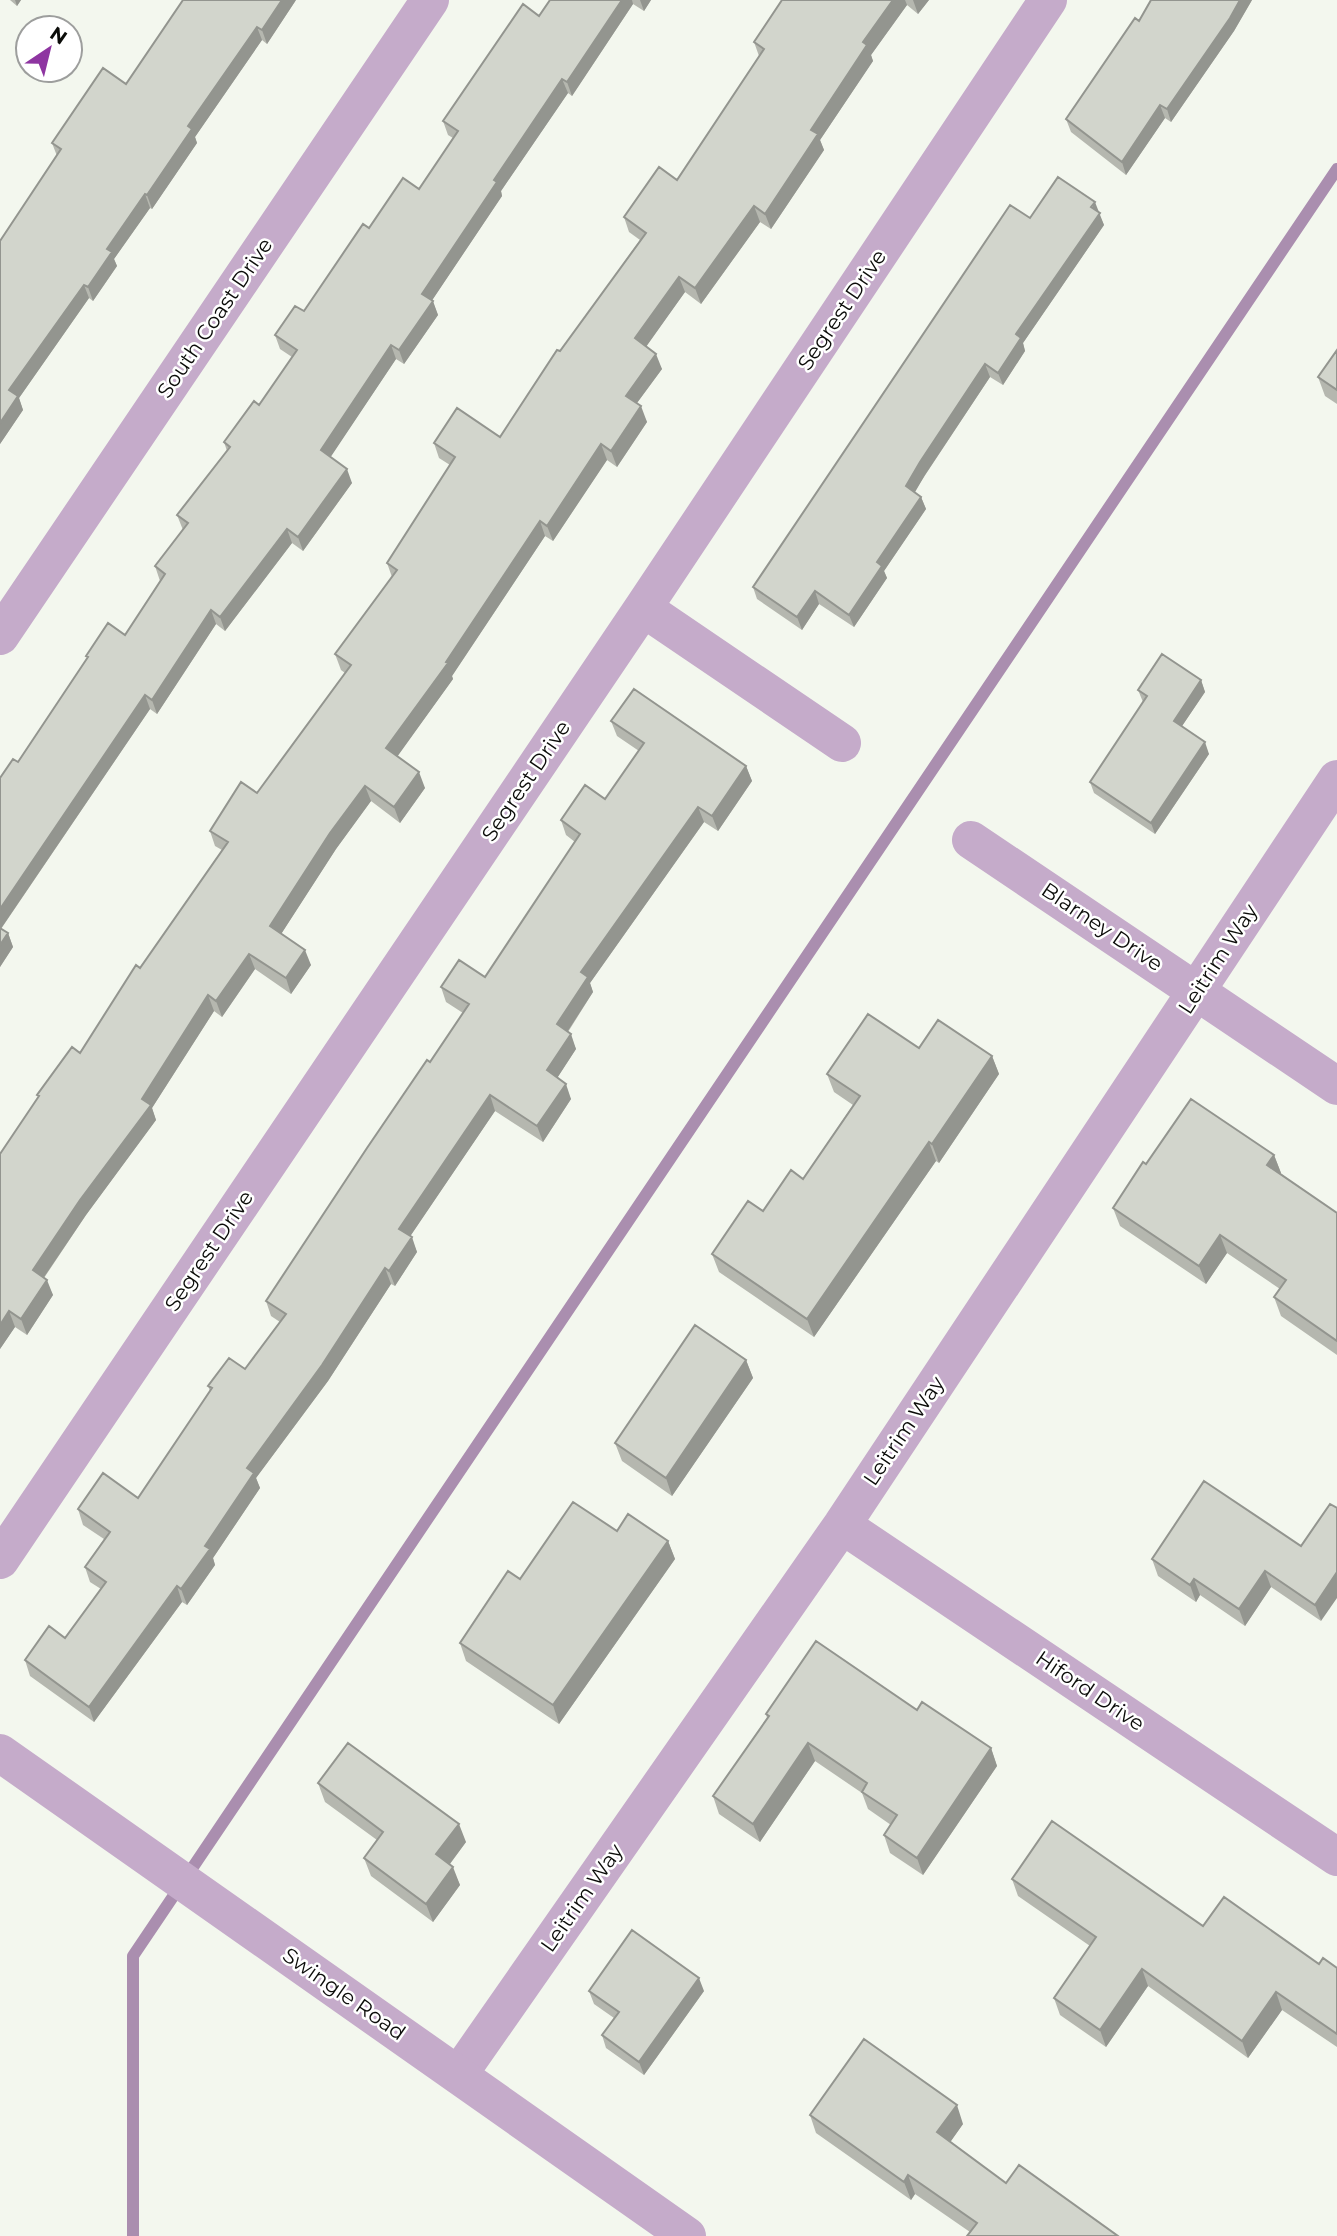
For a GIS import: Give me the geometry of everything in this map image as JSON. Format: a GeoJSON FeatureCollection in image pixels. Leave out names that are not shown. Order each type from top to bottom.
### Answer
{"type":"FeatureCollection","features":[{"type":"Feature","properties":{"kind":"street","name":"South Coast Drive"},"geometry":{"type":"LineString","coordinates":[[0,636],[430,0]]}},
{"type":"Feature","properties":{"kind":"street","name":"Segrest Drive"},"geometry":{"type":"LineString","coordinates":[[0,1560],[643,608],[1048,0]]}},
{"type":"Feature","properties":{"kind":"street"},"geometry":{"type":"LineString","coordinates":[[643,608],[842,743]]}},
{"type":"Feature","properties":{"kind":"street","name":"Leitrim Way"},"geometry":{"type":"LineString","coordinates":[[459,2074],[842,1525],[1337,779]]}},
{"type":"Feature","properties":{"kind":"street","name":"Blarney Drive"},"geometry":{"type":"LineString","coordinates":[[971,839],[1337,1086]]}},
{"type":"Feature","properties":{"kind":"street","name":"Hiford Drive"},"geometry":{"type":"LineString","coordinates":[[842,1525],[1337,1857]]}},
{"type":"Feature","properties":{"kind":"street","name":"Swingle Road"},"geometry":{"type":"LineString","coordinates":[[0,1753],[687,2236]]}},
{"type":"Feature","properties":{"kind":"building"},"geometry":{"type":"Polygon","coordinates":[[[183,0],[282,0],[262,30],[257,27],[188,126],[192,129],[107,249],[112,252],[88,287],[84,285],[9,390],[18,396],[0,423],[0,241],[61,149],[52,143],[103,68],[126,84],[183,0]]]}},
{"type":"Feature","properties":{"kind":"building"},"geometry":{"type":"Polygon","coordinates":[[[550,0],[622,0],[567,82],[562,79],[422,294],[433,301],[399,350],[391,345],[321,450],[347,469],[298,537],[287,529],[220,617],[211,610],[152,700],[145,695],[0,909],[0,778],[13,759],[18,762],[108,623],[125,635],[165,574],[155,566],[188,523],[177,515],[230,447],[224,442],[254,401],[259,405],[297,350],[275,335],[295,306],[304,311],[363,224],[369,228],[403,178],[419,189],[458,131],[443,121],[523,4],[539,16],[550,0]]]}},
{"type":"Feature","properties":{"kind":"building"},"geometry":{"type":"Polygon","coordinates":[[[782,0],[893,0],[863,42],[867,45],[811,130],[818,134],[765,214],[754,206],[695,288],[679,277],[635,338],[656,354],[626,396],[641,406],[611,451],[601,444],[547,526],[540,521],[446,662],[448,663],[386,748],[419,772],[394,807],[365,786],[330,833],[270,926],[305,950],[286,978],[249,954],[216,1001],[208,995],[142,1099],[151,1105],[80,1200],[33,1270],[47,1280],[21,1319],[9,1311],[0,1325],[0,1154],[39,1096],[37,1095],[72,1047],[80,1053],[136,965],[140,968],[228,842],[210,831],[241,782],[257,793],[351,665],[335,654],[397,570],[387,563],[455,457],[434,443],[457,408],[500,437],[557,350],[560,351],[646,233],[624,217],[659,167],[677,180],[764,49],[754,42],[782,0]]]}},
{"type":"Feature","properties":{"kind":"building"},"geometry":{"type":"Polygon","coordinates":[[[1151,0],[1240,0],[1167,109],[1160,105],[1122,162],[1066,119],[1135,18],[1139,21],[1151,0]]]}},
{"type":"Feature","properties":{"kind":"building"},"geometry":{"type":"Polygon","coordinates":[[[1058,177],[1095,202],[1091,207],[1100,213],[1016,334],[1021,338],[998,373],[985,364],[920,462],[906,486],[921,497],[877,562],[882,566],[849,615],[815,591],[797,617],[753,587],[1010,205],[1030,218],[1058,177]]]}},
{"type":"Feature","properties":{"kind":"building"},"geometry":{"type":"Polygon","coordinates":[[[1337,350],[1337,390],[1318,377],[1337,350]]]}},
{"type":"Feature","properties":{"kind":"building"},"geometry":{"type":"Polygon","coordinates":[[[1162,654],[1201,680],[1174,721],[1205,742],[1151,823],[1090,782],[1147,696],[1138,690],[1162,654]]]}},
{"type":"Feature","properties":{"kind":"building"},"geometry":{"type":"Polygon","coordinates":[[[634,689],[746,766],[712,816],[698,807],[581,972],[588,977],[557,1024],[571,1034],[547,1070],[566,1084],[537,1126],[490,1095],[399,1229],[412,1237],[389,1271],[385,1268],[322,1365],[247,1468],[254,1473],[205,1546],[210,1549],[181,1589],[177,1586],[89,1707],[25,1660],[49,1626],[65,1638],[106,1582],[85,1567],[110,1532],[78,1509],[103,1473],[138,1498],[212,1388],[208,1386],[229,1358],[245,1369],[286,1314],[266,1301],[427,1060],[430,1062],[469,1004],[441,987],[459,960],[485,977],[580,834],[561,820],[585,785],[605,799],[644,743],[611,721],[634,689]]]}},
{"type":"Feature","properties":{"kind":"building"},"geometry":{"type":"Polygon","coordinates":[[[0,928],[8,933],[0,945],[0,928]]]}},
{"type":"Feature","properties":{"kind":"building"},"geometry":{"type":"Polygon","coordinates":[[[868,1014],[919,1048],[938,1020],[992,1056],[807,1319],[712,1254],[748,1201],[763,1211],[791,1170],[803,1179],[860,1096],[827,1074],[868,1014]]]}},
{"type":"Feature","properties":{"kind":"building"},"geometry":{"type":"Polygon","coordinates":[[[1191,1099],[1274,1155],[1267,1165],[1337,1213],[1337,1341],[1274,1297],[1286,1280],[1220,1235],[1199,1266],[1113,1208],[1143,1162],[1146,1164],[1191,1099]]]}},
{"type":"Feature","properties":{"kind":"building"},"geometry":{"type":"Polygon","coordinates":[[[695,1325],[746,1360],[666,1478],[615,1443],[695,1325]]]}},
{"type":"Feature","properties":{"kind":"building"},"geometry":{"type":"Polygon","coordinates":[[[1204,1481],[1301,1546],[1330,1504],[1337,1508],[1337,1572],[1315,1605],[1265,1571],[1239,1609],[1194,1579],[1190,1585],[1152,1559],[1204,1481]]]}},
{"type":"Feature","properties":{"kind":"building"},"geometry":{"type":"Polygon","coordinates":[[[573,1502],[617,1531],[628,1514],[668,1541],[553,1705],[460,1643],[508,1571],[520,1579],[573,1502]]]}},
{"type":"Feature","properties":{"kind":"building"},"geometry":{"type":"Polygon","coordinates":[[[816,1641],[917,1710],[922,1702],[991,1748],[917,1858],[884,1835],[897,1815],[862,1792],[867,1783],[808,1743],[753,1824],[713,1796],[769,1716],[766,1714],[816,1641]]]}},
{"type":"Feature","properties":{"kind":"building"},"geometry":{"type":"Polygon","coordinates":[[[348,1743],[459,1824],[436,1854],[453,1867],[426,1904],[364,1858],[383,1832],[318,1783],[348,1743]]]}},
{"type":"Feature","properties":{"kind":"building"},"geometry":{"type":"Polygon","coordinates":[[[1052,1821],[1203,1926],[1224,1897],[1319,1964],[1323,1958],[1337,1968],[1337,2034],[1276,1992],[1242,2041],[1142,1969],[1100,2030],[1054,1998],[1096,1937],[1012,1879],[1052,1821]]]}},
{"type":"Feature","properties":{"kind":"building"},"geometry":{"type":"Polygon","coordinates":[[[632,1930],[699,1978],[639,2062],[602,2035],[619,2012],[589,1991],[632,1930]]]}},
{"type":"Feature","properties":{"kind":"building"},"geometry":{"type":"Polygon","coordinates":[[[864,2039],[957,2105],[937,2132],[1006,2183],[1019,2165],[1118,2236],[967,2236],[977,2223],[908,2175],[904,2182],[810,2115],[864,2039]]]}},
{"type":"Feature","properties":{"kind":"waterway"},"geometry":{"type":"LineString","coordinates":[[133,2236],[133,1956],[1337,169]]}}]}
